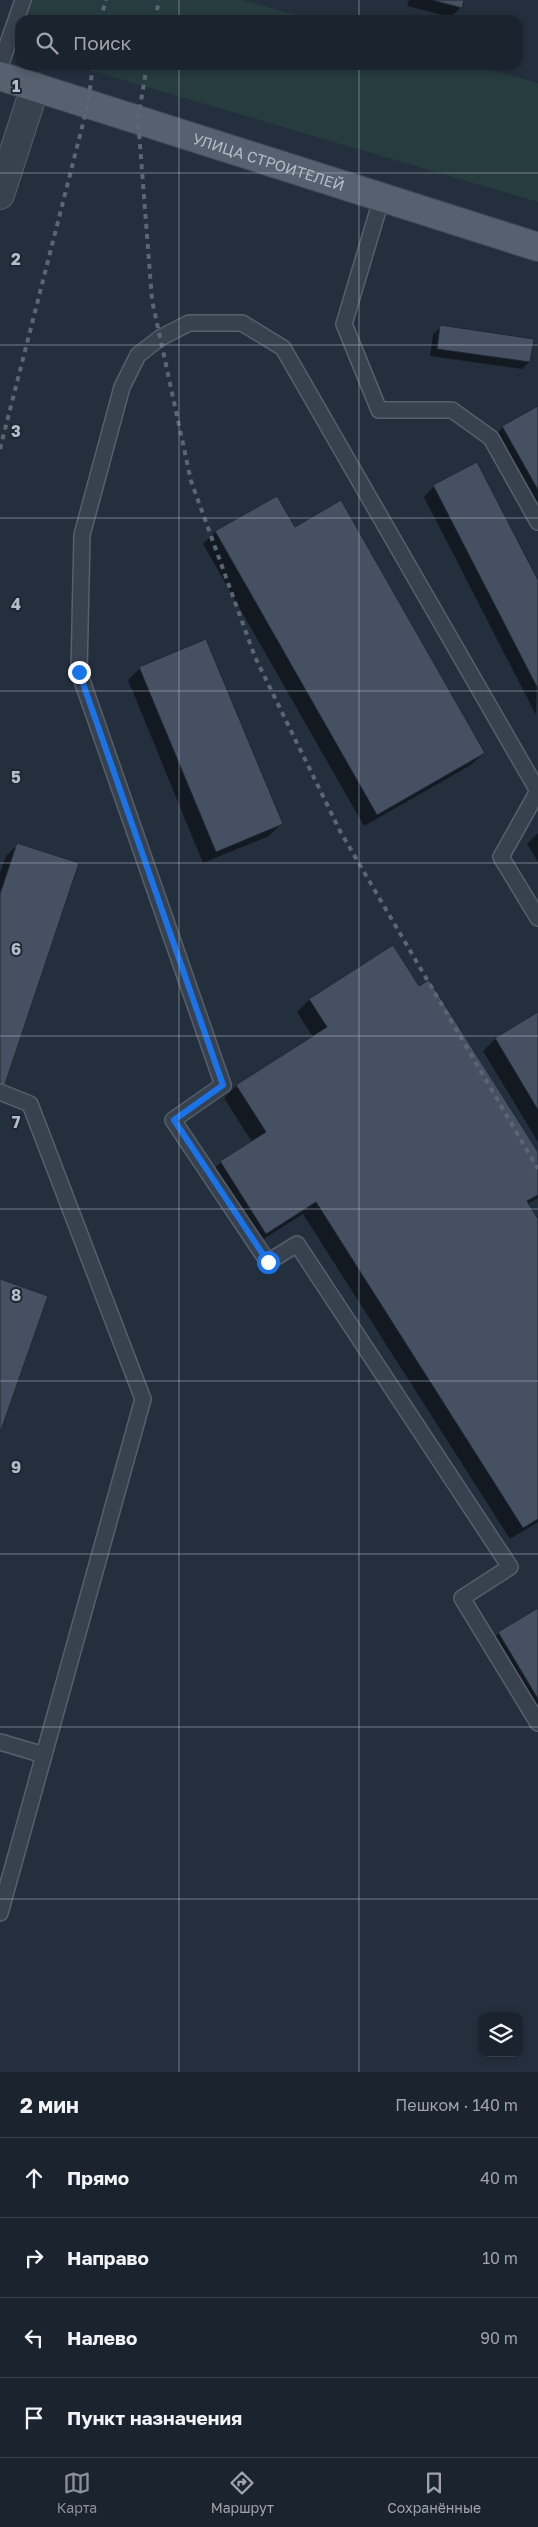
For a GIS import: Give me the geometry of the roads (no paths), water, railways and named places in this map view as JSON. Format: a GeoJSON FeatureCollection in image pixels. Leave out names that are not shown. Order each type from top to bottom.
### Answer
{"type":"FeatureCollection","features":[{"type":"Feature","properties":{"kind":"main road","name":"УЛИЦА СТРОИТЕЛЕЙ"},"geometry":{"type":"LineString","coordinates":[[0,76],[538,247]]}},
{"type":"Feature","properties":{"kind":"street"},"geometry":{"type":"LineString","coordinates":[[0,195],[35,87]]}},
{"type":"Feature","properties":{"kind":"lane"},"geometry":{"type":"LineString","coordinates":[[18,15],[23,0]]}},
{"type":"Feature","properties":{"kind":"lane"},"geometry":{"type":"LineString","coordinates":[[0,66],[15,23]]}},
{"type":"Feature","properties":{"kind":"lane"},"geometry":{"type":"LineString","coordinates":[[382,197],[344,324],[379,410],[452,410],[491,438],[538,522]]}},
{"type":"Feature","properties":{"kind":"lane"},"geometry":{"type":"LineString","coordinates":[[538,918],[501,857],[538,791],[283,348],[242,323],[189,324],[160,338],[138,355],[122,387],[82,534],[79,672],[223,1085],[174,1120],[268,1262],[297,1244],[510,1568],[462,1598],[538,1723]]}},
{"type":"Feature","properties":{"kind":"lane"},"geometry":{"type":"LineString","coordinates":[[0,1092],[30,1104],[143,1399],[0,1913]]}},
{"type":"Feature","properties":{"kind":"lane"},"geometry":{"type":"LineString","coordinates":[[0,1742],[44,1755]]}},
{"type":"Feature","properties":{"kind":"railway"},"geometry":{"type":"LineString","coordinates":[[102,15],[106,0]]}},
{"type":"Feature","properties":{"kind":"railway"},"geometry":{"type":"LineString","coordinates":[[156,15],[159,0]]}},
{"type":"Feature","properties":{"kind":"railway"},"geometry":{"type":"LineString","coordinates":[[0,449],[88,104],[92,70]]}},
{"type":"Feature","properties":{"kind":"railway"},"geometry":{"type":"LineString","coordinates":[[146,70],[138,119],[152,300],[191,481],[255,657],[340,831],[538,1169]]}}]}
